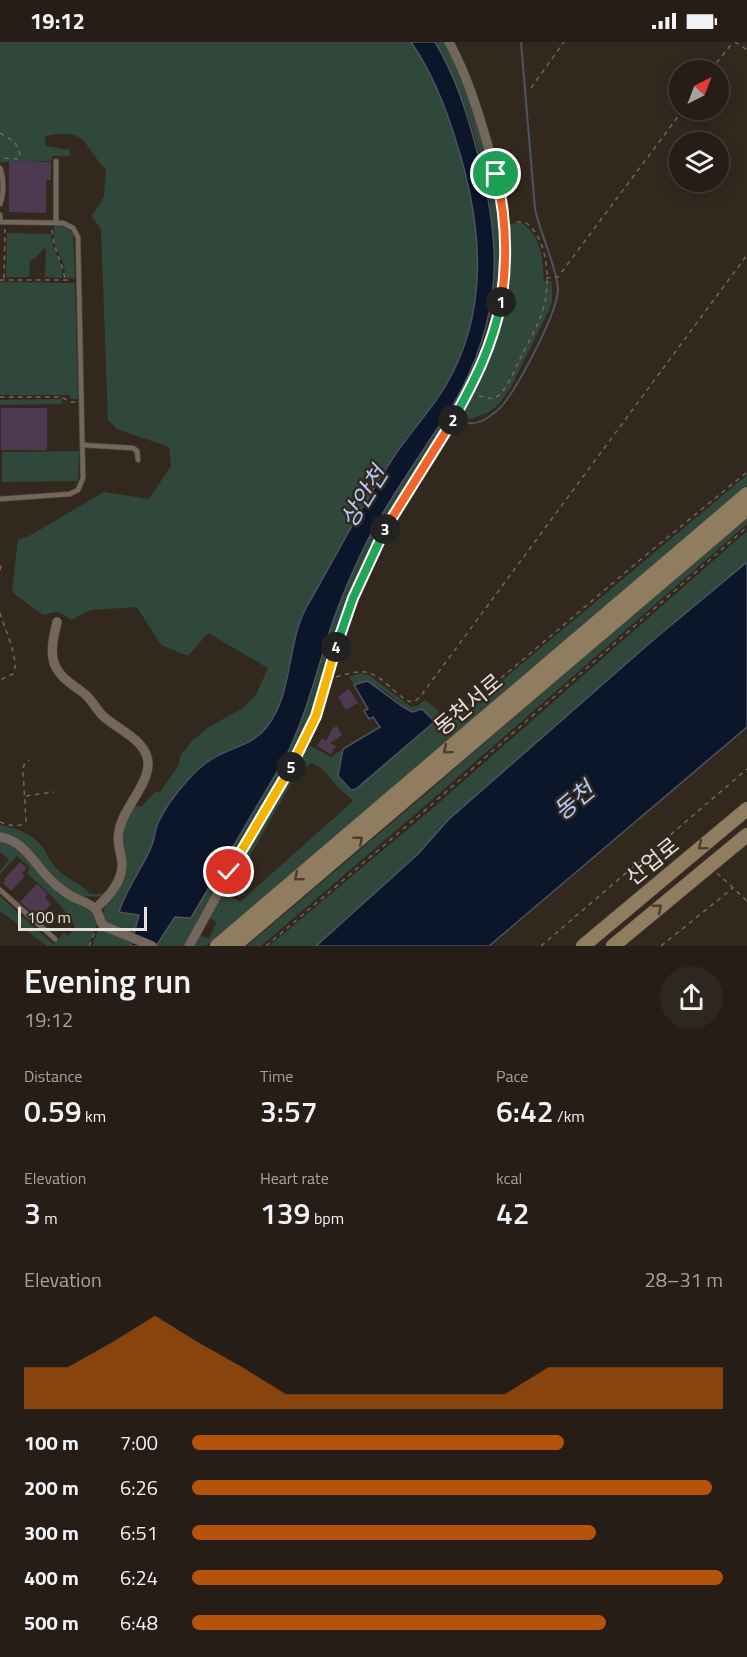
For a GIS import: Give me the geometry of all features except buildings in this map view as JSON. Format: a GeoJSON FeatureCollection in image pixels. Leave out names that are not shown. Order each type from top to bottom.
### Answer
{"type":"FeatureCollection","features":[{"type":"Feature","properties":{"kind":"main road","name":"동천서로"},"geometry":{"type":"LineString","coordinates":[[217,946],[747,494]]}},
{"type":"Feature","properties":{"kind":"main road","name":"동천서로"},"geometry":{"type":"LineString","coordinates":[[234,946],[747,508]]}},
{"type":"Feature","properties":{"kind":"main road","name":"산업로"},"geometry":{"type":"LineString","coordinates":[[583,946],[747,809]]}},
{"type":"Feature","properties":{"kind":"main road","name":"산업로"},"geometry":{"type":"LineString","coordinates":[[613,946],[747,835]]}},
{"type":"Feature","properties":{"kind":"street"},"geometry":{"type":"LineString","coordinates":[[189,946],[305,742],[316,716],[346,616],[380,540],[470,391],[492,341],[502,301],[506,262],[504,222],[496,174],[475,100],[460,62],[449,42]]}},
{"type":"Feature","properties":{"kind":"street"},"geometry":{"type":"LineString","coordinates":[[57,622],[52,655],[57,670],[88,697],[102,715],[138,743],[146,754],[148,766],[139,790],[121,822],[118,843],[122,864],[118,880],[108,897],[95,909]]}},
{"type":"Feature","properties":{"kind":"street"},"geometry":{"type":"LineString","coordinates":[[0,837],[18,843],[56,885],[72,897],[83,900],[95,909],[104,925],[152,946]]}},
{"type":"Feature","properties":{"kind":"lane"},"geometry":{"type":"LineString","coordinates":[[54,223],[56,161]]}},
{"type":"Feature","properties":{"kind":"lane"},"geometry":{"type":"LineString","coordinates":[[0,168],[0,204]]}},
{"type":"Feature","properties":{"kind":"lane"},"geometry":{"type":"LineString","coordinates":[[0,214],[0,222],[54,223],[70,226],[77,234],[82,445],[82,481],[74,493],[0,499]]}},
{"type":"Feature","properties":{"kind":"lane"},"geometry":{"type":"LineString","coordinates":[[82,445],[133,448],[138,454],[138,460]]}},
{"type":"Feature","properties":{"kind":"lane"},"geometry":{"type":"LineString","coordinates":[[0,890],[55,939]]}},
{"type":"Feature","properties":{"kind":"path"},"geometry":{"type":"LineString","coordinates":[[531,88],[564,42]]}},
{"type":"Feature","properties":{"kind":"path"},"geometry":{"type":"LineString","coordinates":[[719,60],[734,42],[747,51]]}},
{"type":"Feature","properties":{"kind":"path"},"geometry":{"type":"LineString","coordinates":[[546,278],[558,277],[675,120]]}},
{"type":"Feature","properties":{"kind":"path"},"geometry":{"type":"LineString","coordinates":[[0,133],[15,142],[20,154],[18,159],[0,158]]}},
{"type":"Feature","properties":{"kind":"path"},"geometry":{"type":"LineString","coordinates":[[4,280],[5,222]]}},
{"type":"Feature","properties":{"kind":"path"},"geometry":{"type":"LineString","coordinates":[[470,391],[481,397],[493,399],[503,390],[542,312],[545,301],[544,252],[536,232],[522,222],[504,222]]}},
{"type":"Feature","properties":{"kind":"path"},"geometry":{"type":"LineString","coordinates":[[54,223],[52,240],[60,258],[65,280]]}},
{"type":"Feature","properties":{"kind":"path"},"geometry":{"type":"LineString","coordinates":[[0,243],[4,242]]}},
{"type":"Feature","properties":{"kind":"path"},"geometry":{"type":"LineString","coordinates":[[327,680],[355,671],[365,671],[381,679],[407,701],[414,702],[420,698],[747,255]]}},
{"type":"Feature","properties":{"kind":"path"},"geometry":{"type":"LineString","coordinates":[[0,280],[79,280]]}},
{"type":"Feature","properties":{"kind":"path"},"geometry":{"type":"LineString","coordinates":[[0,397],[62,397],[71,402],[81,402]]}},
{"type":"Feature","properties":{"kind":"path"},"geometry":{"type":"LineString","coordinates":[[460,713],[747,472]]}},
{"type":"Feature","properties":{"kind":"path"},"geometry":{"type":"LineString","coordinates":[[266,946],[421,814],[747,527]]}},
{"type":"Feature","properties":{"kind":"path"},"geometry":{"type":"LineString","coordinates":[[0,570],[2,562]]}},
{"type":"Feature","properties":{"kind":"path"},"geometry":{"type":"LineString","coordinates":[[0,613],[16,667],[13,674],[0,680]]}},
{"type":"Feature","properties":{"kind":"path"},"geometry":{"type":"LineString","coordinates":[[0,822],[17,826],[25,823],[23,768],[29,760]]}},
{"type":"Feature","properties":{"kind":"path"},"geometry":{"type":"LineString","coordinates":[[541,946],[747,769]]}},
{"type":"Feature","properties":{"kind":"path"},"geometry":{"type":"LineString","coordinates":[[24,796],[54,792]]}},
{"type":"Feature","properties":{"kind":"path"},"geometry":{"type":"LineString","coordinates":[[710,866],[747,901]]}},
{"type":"Feature","properties":{"kind":"path"},"geometry":{"type":"LineString","coordinates":[[662,946],[733,888]]}},
{"type":"Feature","properties":{"kind":"path"},"geometry":{"type":"LineString","coordinates":[[89,946],[104,925]]}},
{"type":"Feature","properties":{"kind":"green space"},"geometry":{"type":"Polygon","coordinates":[[[0,42],[411,42],[435,84],[447,114],[462,161],[474,218],[477,246],[475,303],[469,330],[459,357],[440,394],[381,475],[308,605],[296,635],[281,698],[267,727],[257,737],[213,762],[189,780],[172,799],[162,816],[153,845],[119,912],[139,915],[131,946],[92,946],[106,902],[116,890],[121,835],[133,806],[142,806],[155,792],[160,792],[178,766],[181,755],[192,741],[209,727],[243,708],[256,695],[268,668],[208,633],[188,656],[161,645],[137,607],[91,610],[71,620],[59,613],[45,615],[40,613],[12,592],[18,540],[31,535],[104,492],[149,499],[171,466],[169,447],[117,429],[108,420],[101,230],[92,216],[104,197],[106,170],[82,140],[69,134],[45,136],[46,146],[70,150],[70,156],[52,156],[52,161],[0,162],[0,42]]]}},
{"type":"Feature","properties":{"kind":"green space"},"geometry":{"type":"Polygon","coordinates":[[[435,42],[447,42],[457,62],[494,174],[503,260],[495,319],[472,383],[387,522],[307,731],[187,946],[156,946],[175,917],[191,918],[284,760],[303,716],[330,629],[360,556],[385,509],[451,409],[485,337],[495,281],[491,210],[475,137],[464,103],[435,42]]]}},
{"type":"Feature","properties":{"kind":"green space"},"geometry":{"type":"Polygon","coordinates":[[[522,223],[534,234],[537,241],[544,281],[551,281],[552,284],[552,301],[510,389],[498,405],[489,412],[471,419],[460,418],[458,416],[494,340],[507,224],[522,223]]]}},
{"type":"Feature","properties":{"kind":"green space"},"geometry":{"type":"Polygon","coordinates":[[[54,225],[67,228],[73,234],[75,278],[66,278],[63,262],[54,244],[54,225]]]}},
{"type":"Feature","properties":{"kind":"green space"},"geometry":{"type":"Polygon","coordinates":[[[7,233],[51,234],[62,278],[45,277],[46,250],[44,248],[30,261],[29,277],[6,277],[7,233]]]}},
{"type":"Feature","properties":{"kind":"green space"},"geometry":{"type":"Polygon","coordinates":[[[0,282],[75,283],[78,399],[71,399],[69,395],[0,395],[0,282]]]}},
{"type":"Feature","properties":{"kind":"green space"},"geometry":{"type":"Polygon","coordinates":[[[62,399],[62,404],[0,405],[0,400],[62,399]]]}},
{"type":"Feature","properties":{"kind":"green space"},"geometry":{"type":"Polygon","coordinates":[[[79,451],[78,481],[2,482],[2,452],[79,451]]]}},
{"type":"Feature","properties":{"kind":"green space"},"geometry":{"type":"Polygon","coordinates":[[[747,475],[747,485],[206,946],[191,946],[198,934],[209,939],[217,922],[207,917],[303,753],[311,746],[331,757],[343,749],[338,776],[351,790],[356,789],[433,723],[419,709],[415,712],[409,711],[377,686],[362,683],[354,685],[349,677],[361,673],[369,675],[411,707],[425,700],[438,710],[438,715],[446,725],[461,715],[747,475]],[[311,763],[293,780],[230,891],[230,896],[240,902],[353,801],[311,763]]]}},
{"type":"Feature","properties":{"kind":"green space"},"geometry":{"type":"Polygon","coordinates":[[[747,515],[747,524],[427,804],[261,946],[247,946],[429,791],[747,515]]]}},
{"type":"Feature","properties":{"kind":"green space"},"geometry":{"type":"Polygon","coordinates":[[[747,531],[747,562],[652,641],[448,820],[418,854],[316,946],[269,946],[432,809],[747,531]]]}},
{"type":"Feature","properties":{"kind":"green space"},"geometry":{"type":"Polygon","coordinates":[[[0,825],[30,835],[40,844],[61,872],[90,894],[106,894],[105,897],[75,896],[0,835],[0,825]]]}},
{"type":"Feature","properties":{"kind":"green space"},"geometry":{"type":"Polygon","coordinates":[[[0,838],[8,840],[97,918],[98,923],[87,946],[47,946],[0,911],[0,896],[53,944],[64,933],[68,936],[75,928],[68,915],[27,873],[30,868],[17,856],[0,874],[9,860],[0,852],[0,838]]]}},
{"type":"Feature","properties":{"kind":"water"},"geometry":{"type":"Polygon","coordinates":[[[411,42],[435,42],[442,54],[464,106],[485,182],[494,248],[494,279],[490,310],[482,341],[470,372],[451,409],[394,494],[360,556],[330,629],[303,716],[284,760],[191,918],[175,917],[156,946],[131,946],[139,915],[119,912],[153,842],[158,824],[167,806],[200,768],[213,758],[260,734],[275,714],[286,684],[300,621],[307,606],[381,476],[446,385],[469,331],[475,303],[477,247],[469,190],[447,114],[428,70],[411,42]]]}},
{"type":"Feature","properties":{"kind":"water","name":"동천"},"geometry":{"type":"Polygon","coordinates":[[[747,562],[747,727],[489,946],[316,946],[418,854],[448,820],[652,641],[747,562]]]}},
{"type":"Feature","properties":{"kind":"water"},"geometry":{"type":"Polygon","coordinates":[[[367,681],[409,711],[422,709],[433,720],[433,723],[356,789],[351,790],[338,776],[343,749],[380,727],[373,717],[369,719],[364,711],[368,709],[354,685],[367,681]]]}},
{"type":"Feature","properties":{"kind":"waterway"},"geometry":{"type":"LineString","coordinates":[[458,421],[481,422],[503,405],[537,347],[552,314],[558,289],[552,261],[535,209],[521,42]]}},
{"type":"Feature","properties":{"kind":"route"},"geometry":{"type":"LineString","coordinates":[[229,872],[305,742],[321,702],[346,616],[380,540],[394,513],[465,401],[492,341],[502,301],[506,262],[501,195],[496,174]]}},
{"type":"Feature","properties":{"kind":"water label","name":"상안천"},"geometry":{"type":"Point","coordinates":[364,497]}}]}
